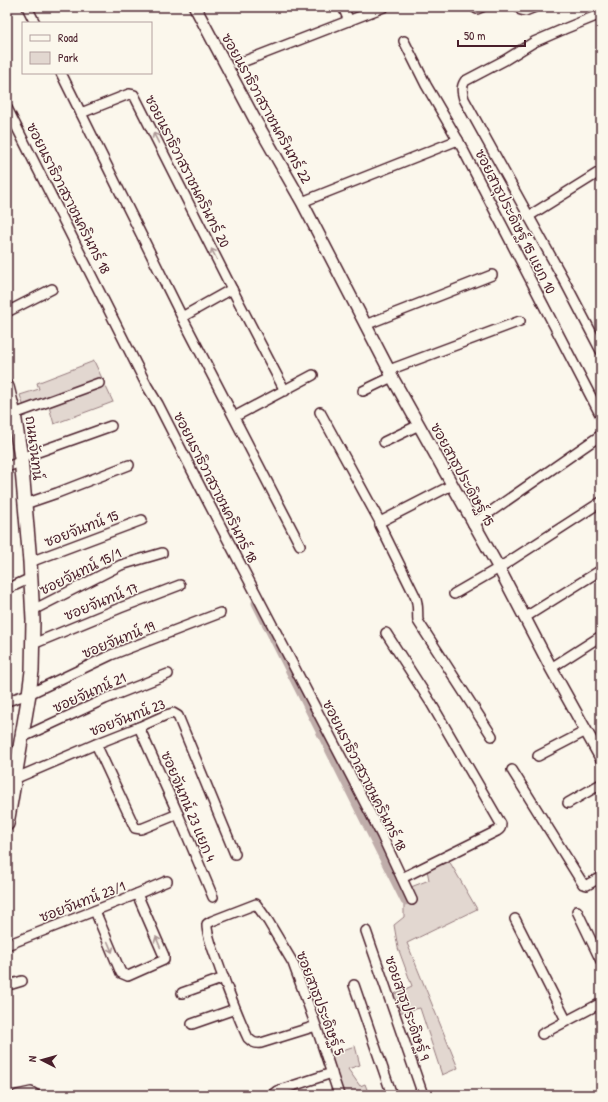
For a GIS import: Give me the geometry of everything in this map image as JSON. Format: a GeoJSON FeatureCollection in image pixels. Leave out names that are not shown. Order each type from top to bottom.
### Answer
{"type":"FeatureCollection","features":[{"type":"Feature","properties":{"kind":"main road","name":"ถนนจันทน์"},"geometry":{"type":"LineString","coordinates":[[7,387],[11,417],[22,460],[33,610],[32,671],[14,779],[9,798],[7,824]]}},
{"type":"Feature","properties":{"kind":"street"},"geometry":{"type":"LineString","coordinates":[[27,7],[34,22]]}},
{"type":"Feature","properties":{"kind":"street","name":"ซอยนราธิวาสราชนครินทร์ 22"},"geometry":{"type":"LineString","coordinates":[[195,7],[254,118],[302,202]]}},
{"type":"Feature","properties":{"kind":"street"},"geometry":{"type":"LineString","coordinates":[[343,7],[349,21]]}},
{"type":"Feature","properties":{"kind":"street"},"geometry":{"type":"LineString","coordinates":[[237,64],[384,7]]}},
{"type":"Feature","properties":{"kind":"street"},"geometry":{"type":"LineString","coordinates":[[474,7],[477,9],[482,7]]}},
{"type":"Feature","properties":{"kind":"street"},"geometry":{"type":"LineString","coordinates":[[520,7],[521,10],[524,11],[535,7]]}},
{"type":"Feature","properties":{"kind":"street"},"geometry":{"type":"LineString","coordinates":[[601,14],[534,42],[505,60],[465,81],[462,93],[601,350]]}},
{"type":"Feature","properties":{"kind":"street","name":"ซอยสาธุประดิษฐ์ 15 แยก 10"},"geometry":{"type":"LineString","coordinates":[[404,41],[426,85],[458,140],[601,416]]}},
{"type":"Feature","properties":{"kind":"street"},"geometry":{"type":"LineString","coordinates":[[62,74],[182,317],[300,545]]}},
{"type":"Feature","properties":{"kind":"street","name":"ซอยนราธิวาสราชนครินทร์ 20"},"geometry":{"type":"LineString","coordinates":[[81,113],[129,94],[134,95],[285,391]]}},
{"type":"Feature","properties":{"kind":"street","name":"ซอยนราธิวาสราชนครินทร์ 18"},"geometry":{"type":"LineString","coordinates":[[7,108],[147,386],[158,404],[382,836],[412,900]]}},
{"type":"Feature","properties":{"kind":"street"},"geometry":{"type":"LineString","coordinates":[[302,202],[458,140]]}},
{"type":"Feature","properties":{"kind":"street"},"geometry":{"type":"LineString","coordinates":[[529,216],[601,171]]}},
{"type":"Feature","properties":{"kind":"street","name":"ซอยสาธุประดิษฐ์ 15"},"geometry":{"type":"LineString","coordinates":[[302,202],[390,373],[473,524],[499,568],[524,618],[601,758]]}},
{"type":"Feature","properties":{"kind":"street"},"geometry":{"type":"LineString","coordinates":[[365,324],[492,275]]}},
{"type":"Feature","properties":{"kind":"street"},"geometry":{"type":"LineString","coordinates":[[7,312],[52,289]]}},
{"type":"Feature","properties":{"kind":"street"},"geometry":{"type":"LineString","coordinates":[[182,317],[232,289]]}},
{"type":"Feature","properties":{"kind":"street"},"geometry":{"type":"LineString","coordinates":[[363,391],[390,373],[520,321]]}},
{"type":"Feature","properties":{"kind":"street"},"geometry":{"type":"LineString","coordinates":[[234,417],[313,375]]}},
{"type":"Feature","properties":{"kind":"street"},"geometry":{"type":"LineString","coordinates":[[11,417],[99,383]]}},
{"type":"Feature","properties":{"kind":"street"},"geometry":{"type":"LineString","coordinates":[[320,412],[380,522],[380,525],[418,601],[418,621],[492,736]]}},
{"type":"Feature","properties":{"kind":"street"},"geometry":{"type":"LineString","coordinates":[[384,442],[419,425]]}},
{"type":"Feature","properties":{"kind":"street"},"geometry":{"type":"LineString","coordinates":[[7,467],[111,426]]}},
{"type":"Feature","properties":{"kind":"street"},"geometry":{"type":"LineString","coordinates":[[473,524],[601,434]]}},
{"type":"Feature","properties":{"kind":"street"},"geometry":{"type":"LineString","coordinates":[[25,504],[129,465]]}},
{"type":"Feature","properties":{"kind":"street"},"geometry":{"type":"LineString","coordinates":[[380,522],[452,485]]}},
{"type":"Feature","properties":{"kind":"street"},"geometry":{"type":"LineString","coordinates":[[454,594],[499,568],[601,502]]}},
{"type":"Feature","properties":{"kind":"street","name":"ซอยจันทน์ 15"},"geometry":{"type":"LineString","coordinates":[[30,562],[142,520]]}},
{"type":"Feature","properties":{"kind":"street","name":"ซอยจันทน์ 15/1"},"geometry":{"type":"LineString","coordinates":[[33,610],[121,565],[162,553]]}},
{"type":"Feature","properties":{"kind":"street"},"geometry":{"type":"LineString","coordinates":[[524,618],[601,570]]}},
{"type":"Feature","properties":{"kind":"street"},"geometry":{"type":"LineString","coordinates":[[7,589],[31,578]]}},
{"type":"Feature","properties":{"kind":"street","name":"ซอยจันทน์ 17"},"geometry":{"type":"LineString","coordinates":[[33,644],[180,585]]}},
{"type":"Feature","properties":{"kind":"street","name":"ซอยจันทน์ 19"},"geometry":{"type":"LineString","coordinates":[[7,701],[29,694],[111,656],[220,613]]}},
{"type":"Feature","properties":{"kind":"street"},"geometry":{"type":"LineString","coordinates":[[386,634],[431,703],[501,826],[501,829],[402,878]]}},
{"type":"Feature","properties":{"kind":"street"},"geometry":{"type":"LineString","coordinates":[[551,668],[601,636]]}},
{"type":"Feature","properties":{"kind":"street","name":"ซอยจันทน์ 21"},"geometry":{"type":"LineString","coordinates":[[21,738],[105,699],[168,674]]}},
{"type":"Feature","properties":{"kind":"street","name":"ซอยจันทน์ 23"},"geometry":{"type":"LineString","coordinates":[[14,779],[170,713],[175,714],[178,716],[235,854]]}},
{"type":"Feature","properties":{"kind":"street","name":"ซอยจันทน์ 23 แยก 4"},"geometry":{"type":"LineString","coordinates":[[139,727],[213,897]]}},
{"type":"Feature","properties":{"kind":"street"},"geometry":{"type":"LineString","coordinates":[[538,756],[586,731]]}},
{"type":"Feature","properties":{"kind":"street"},"geometry":{"type":"LineString","coordinates":[[96,744],[135,828],[141,829],[178,814]]}},
{"type":"Feature","properties":{"kind":"street"},"geometry":{"type":"LineString","coordinates":[[512,770],[583,884],[601,877]]}},
{"type":"Feature","properties":{"kind":"street"},"geometry":{"type":"LineString","coordinates":[[568,803],[601,784]]}},
{"type":"Feature","properties":{"kind":"street","name":"ซอยจันทน์ 23/1"},"geometry":{"type":"LineString","coordinates":[[7,945],[167,881]]}},
{"type":"Feature","properties":{"kind":"street"},"geometry":{"type":"LineString","coordinates":[[95,911],[122,973],[128,976],[164,960],[164,956],[137,894]]}},
{"type":"Feature","properties":{"kind":"street","name":"ซอยสาธุประดิษฐ์ 5"},"geometry":{"type":"LineString","coordinates":[[224,978],[212,948],[206,928],[207,924],[256,904],[293,963],[339,1095]]}},
{"type":"Feature","properties":{"kind":"street"},"geometry":{"type":"LineString","coordinates":[[577,911],[601,961]]}},
{"type":"Feature","properties":{"kind":"street"},"geometry":{"type":"LineString","coordinates":[[515,919],[566,1020]]}},
{"type":"Feature","properties":{"kind":"street","name":"ซอยสาธุประดิษฐ์ 9"},"geometry":{"type":"LineString","coordinates":[[366,931],[423,1095]]}},
{"type":"Feature","properties":{"kind":"street"},"geometry":{"type":"LineString","coordinates":[[182,993],[224,978],[235,1009],[248,1038],[257,1044],[316,1026]]}},
{"type":"Feature","properties":{"kind":"street"},"geometry":{"type":"LineString","coordinates":[[7,980],[12,984],[22,981]]}},
{"type":"Feature","properties":{"kind":"street"},"geometry":{"type":"LineString","coordinates":[[354,985],[392,1095]]}},
{"type":"Feature","properties":{"kind":"street"},"geometry":{"type":"LineString","coordinates":[[542,1034],[566,1020],[601,1003]]}},
{"type":"Feature","properties":{"kind":"street"},"geometry":{"type":"LineString","coordinates":[[192,1024],[235,1009]]}},
{"type":"Feature","properties":{"kind":"street"},"geometry":{"type":"LineString","coordinates":[[272,1095],[277,1091],[332,1073]]}},
{"type":"Feature","properties":{"kind":"street"},"geometry":{"type":"LineString","coordinates":[[17,1095],[31,1092],[36,1095]]}},
{"type":"Feature","properties":{"kind":"green space"},"geometry":{"type":"Polygon","coordinates":[[[94,361],[113,402],[54,424],[47,400],[24,407],[20,395],[39,389],[37,383],[94,361]]]}},
{"type":"Feature","properties":{"kind":"green space"},"geometry":{"type":"Polygon","coordinates":[[[448,859],[477,909],[407,943],[458,1068],[442,1075],[420,1008],[397,1013],[392,995],[412,986],[398,948],[394,925],[404,917],[404,904],[415,899],[411,887],[429,880],[427,870],[448,859]]]}},
{"type":"Feature","properties":{"kind":"green space"},"geometry":{"type":"Polygon","coordinates":[[[355,1046],[360,1065],[348,1069],[360,1086],[365,1084],[369,1095],[344,1095],[330,1054],[355,1046]]]}},
{"type":"Feature","properties":{"kind":"waterway"},"geometry":{"type":"LineString","coordinates":[[256,603],[405,901]]}}]}
